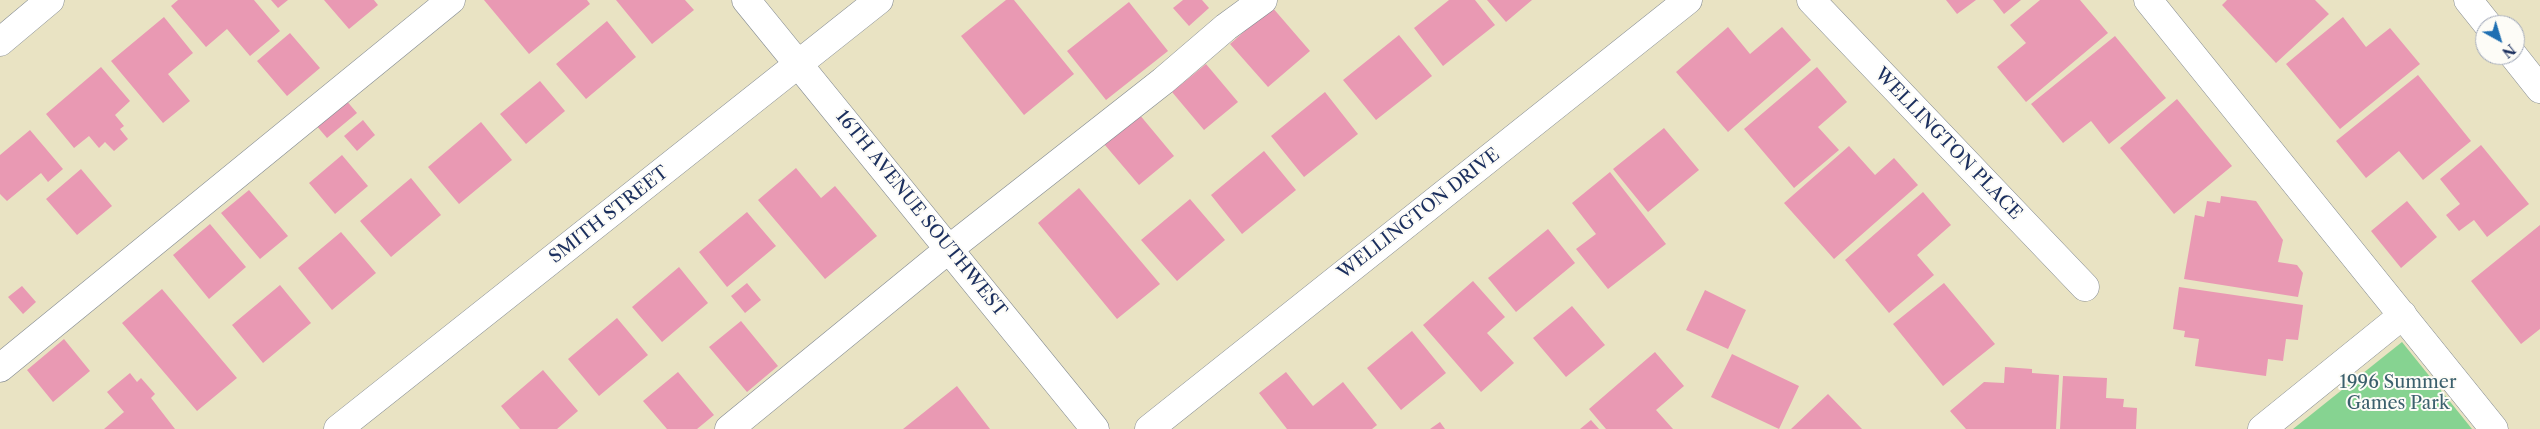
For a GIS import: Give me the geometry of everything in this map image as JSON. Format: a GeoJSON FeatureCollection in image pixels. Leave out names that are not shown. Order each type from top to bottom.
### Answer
{"type":"FeatureCollection","features":[{"type":"Feature","properties":{"kind":"street"},"geometry":{"type":"LineString","coordinates":[[0,42],[50,0]]}},
{"type":"Feature","properties":{"kind":"street"},"geometry":{"type":"LineString","coordinates":[[0,368],[450,0]]}},
{"type":"Feature","properties":{"kind":"street","name":"16TH AVENUE SOUTHWEST"},"geometry":{"type":"LineString","coordinates":[[746,0],[1095,429]]}},
{"type":"Feature","properties":{"kind":"street","name":"SMITH STREET"},"geometry":{"type":"LineString","coordinates":[[338,429],[879,0]]}},
{"type":"Feature","properties":{"kind":"street"},"geometry":{"type":"LineString","coordinates":[[730,429],[949,249],[1163,81],[1226,27],[1263,0]]}},
{"type":"Feature","properties":{"kind":"street","name":"WELLINGTON DRIVE"},"geometry":{"type":"LineString","coordinates":[[1149,429],[1688,0]]}},
{"type":"Feature","properties":{"kind":"street","name":"WELLINGTON PLACE"},"geometry":{"type":"LineString","coordinates":[[1811,0],[2085,287]]}},
{"type":"Feature","properties":{"kind":"street"},"geometry":{"type":"LineString","coordinates":[[2148,0],[2494,429]]}},
{"type":"Feature","properties":{"kind":"street"},"geometry":{"type":"LineString","coordinates":[[2468,0],[2480,15]]}},
{"type":"Feature","properties":{"kind":"street"},"geometry":{"type":"LineString","coordinates":[[2520,65],[2540,89]]}},
{"type":"Feature","properties":{"kind":"street"},"geometry":{"type":"LineString","coordinates":[[2262,429],[2403,316]]}},
{"type":"Feature","properties":{"kind":"green space","name":"1996 Summer Games Park"},"geometry":{"type":"Polygon","coordinates":[[[2402,342],[2472,429],[2293,429],[2402,342]]]}},
{"type":"Feature","properties":{"kind":"building"},"geometry":{"type":"Polygon","coordinates":[[[178,0],[254,0],[280,31],[250,56],[227,29],[206,47],[171,6],[178,0]]]}},
{"type":"Feature","properties":{"kind":"building"},"geometry":{"type":"Polygon","coordinates":[[[271,0],[288,0],[278,8],[271,0]]]}},
{"type":"Feature","properties":{"kind":"building"},"geometry":{"type":"Polygon","coordinates":[[[324,0],[374,0],[378,5],[349,29],[324,0]]]}},
{"type":"Feature","properties":{"kind":"building"},"geometry":{"type":"Polygon","coordinates":[[[484,0],[587,0],[590,4],[529,54],[484,0]]]}},
{"type":"Feature","properties":{"kind":"building"},"geometry":{"type":"Polygon","coordinates":[[[616,0],[685,0],[694,10],[652,44],[616,0]]]}},
{"type":"Feature","properties":{"kind":"building"},"geometry":{"type":"Polygon","coordinates":[[[1006,0],[1014,0],[1074,74],[1024,115],[961,36],[1006,0]]]}},
{"type":"Feature","properties":{"kind":"building"},"geometry":{"type":"Polygon","coordinates":[[[1183,0],[1202,0],[1209,8],[1189,26],[1173,8],[1183,0]]]}},
{"type":"Feature","properties":{"kind":"building"},"geometry":{"type":"Polygon","coordinates":[[[1449,0],[1475,0],[1495,25],[1443,66],[1414,28],[1449,0]]]}},
{"type":"Feature","properties":{"kind":"building"},"geometry":{"type":"Polygon","coordinates":[[[1487,0],[1532,0],[1506,22],[1487,0]]]}},
{"type":"Feature","properties":{"kind":"building"},"geometry":{"type":"Polygon","coordinates":[[[1946,0],[1976,0],[1957,14],[1946,0]]]}},
{"type":"Feature","properties":{"kind":"building"},"geometry":{"type":"Polygon","coordinates":[[[1993,0],[2021,0],[2004,14],[1993,0]]]}},
{"type":"Feature","properties":{"kind":"building"},"geometry":{"type":"Polygon","coordinates":[[[2040,0],[2080,0],[2108,33],[2026,102],[1997,67],[2026,43],[2010,25],[2040,0]]]}},
{"type":"Feature","properties":{"kind":"building"},"geometry":{"type":"Polygon","coordinates":[[[2227,0],[2315,0],[2329,14],[2276,63],[2222,5],[2227,0]]]}},
{"type":"Feature","properties":{"kind":"building"},"geometry":{"type":"Polygon","coordinates":[[[1129,2],[1168,51],[1106,100],[1067,51],[1129,2]]]}},
{"type":"Feature","properties":{"kind":"building"},"geometry":{"type":"Polygon","coordinates":[[[1272,7],[1310,51],[1268,87],[1230,44],[1272,7]]]}},
{"type":"Feature","properties":{"kind":"building"},"geometry":{"type":"Polygon","coordinates":[[[164,17],[193,53],[168,74],[190,101],[163,123],[111,61],[164,17]]]}},
{"type":"Feature","properties":{"kind":"building"},"geometry":{"type":"Polygon","coordinates":[[[2343,17],[2366,47],[2390,28],[2420,64],[2340,129],[2286,64],[2343,17]]]}},
{"type":"Feature","properties":{"kind":"building"},"geometry":{"type":"Polygon","coordinates":[[[607,21],[636,57],[586,99],[556,64],[607,21]]]}},
{"type":"Feature","properties":{"kind":"building"},"geometry":{"type":"Polygon","coordinates":[[[1728,27],[1750,54],[1782,27],[1811,60],[1728,132],[1676,72],[1728,27]]]}},
{"type":"Feature","properties":{"kind":"building"},"geometry":{"type":"Polygon","coordinates":[[[290,33],[320,68],[287,96],[257,61],[290,33]]]}},
{"type":"Feature","properties":{"kind":"building"},"geometry":{"type":"Polygon","coordinates":[[[1399,35],[1432,76],[1376,120],[1343,80],[1399,35]]]}},
{"type":"Feature","properties":{"kind":"building"},"geometry":{"type":"Polygon","coordinates":[[[2115,36],[2166,98],[2109,144],[2091,121],[2063,143],[2031,104],[2115,36]]]}},
{"type":"Feature","properties":{"kind":"building"},"geometry":{"type":"Polygon","coordinates":[[[1206,64],[1238,102],[1204,130],[1172,92],[1206,64]]]}},
{"type":"Feature","properties":{"kind":"building"},"geometry":{"type":"Polygon","coordinates":[[[101,67],[130,101],[115,115],[124,126],[120,129],[128,139],[114,151],[105,142],[99,148],[89,136],[74,148],[46,114],[101,67]]]}},
{"type":"Feature","properties":{"kind":"building"},"geometry":{"type":"Polygon","coordinates":[[[1817,67],[1847,102],[1818,127],[1839,150],[1794,188],[1744,129],[1817,67]]]}},
{"type":"Feature","properties":{"kind":"building"},"geometry":{"type":"Polygon","coordinates":[[[2418,75],[2471,141],[2423,180],[2399,151],[2366,178],[2336,141],[2418,75]]]}},
{"type":"Feature","properties":{"kind":"building"},"geometry":{"type":"Polygon","coordinates":[[[540,81],[565,111],[526,144],[500,114],[540,81]]]}},
{"type":"Feature","properties":{"kind":"building"},"geometry":{"type":"Polygon","coordinates":[[[1325,92],[1358,134],[1304,177],[1271,136],[1325,92]]]}},
{"type":"Feature","properties":{"kind":"building"},"geometry":{"type":"Polygon","coordinates":[[[345,99],[357,113],[327,138],[315,124],[345,99]]]}},
{"type":"Feature","properties":{"kind":"building"},"geometry":{"type":"Polygon","coordinates":[[[2177,99],[2232,166],[2174,214],[2120,148],[2177,99]]]}},
{"type":"Feature","properties":{"kind":"building"},"geometry":{"type":"Polygon","coordinates":[[[1134,108],[1174,156],[1139,185],[1099,138],[1134,108]]]}},
{"type":"Feature","properties":{"kind":"building"},"geometry":{"type":"Polygon","coordinates":[[[363,120],[375,135],[357,151],[344,136],[363,120]]]}},
{"type":"Feature","properties":{"kind":"building"},"geometry":{"type":"Polygon","coordinates":[[[481,122],[512,160],[459,204],[428,167],[481,122]]]}},
{"type":"Feature","properties":{"kind":"building"},"geometry":{"type":"Polygon","coordinates":[[[1664,128],[1699,170],[1648,212],[1613,169],[1664,128]]]}},
{"type":"Feature","properties":{"kind":"building"},"geometry":{"type":"Polygon","coordinates":[[[30,130],[63,169],[48,182],[41,173],[7,201],[0,194],[0,155],[30,130]]]}},
{"type":"Feature","properties":{"kind":"building"},"geometry":{"type":"Polygon","coordinates":[[[2481,145],[2529,204],[2487,237],[2474,220],[2459,231],[2446,215],[2460,204],[2440,179],[2481,145]]]}},
{"type":"Feature","properties":{"kind":"building"},"geometry":{"type":"Polygon","coordinates":[[[1849,146],[1875,175],[1894,158],[1918,185],[1834,259],[1784,203],[1849,146]]]}},
{"type":"Feature","properties":{"kind":"building"},"geometry":{"type":"Polygon","coordinates":[[[1264,151],[1296,190],[1242,234],[1211,195],[1264,151]]]}},
{"type":"Feature","properties":{"kind":"building"},"geometry":{"type":"Polygon","coordinates":[[[342,155],[368,186],[335,214],[309,183],[342,155]]]}},
{"type":"Feature","properties":{"kind":"building"},"geometry":{"type":"Polygon","coordinates":[[[796,168],[821,198],[835,186],[877,236],[825,279],[758,200],[796,168]]]}},
{"type":"Feature","properties":{"kind":"building"},"geometry":{"type":"Polygon","coordinates":[[[81,169],[112,206],[77,235],[46,199],[81,169]]]}},
{"type":"Feature","properties":{"kind":"building"},"geometry":{"type":"Polygon","coordinates":[[[1610,172],[1666,244],[1608,289],[1576,249],[1596,234],[1572,203],[1610,172]]]}},
{"type":"Feature","properties":{"kind":"building"},"geometry":{"type":"Polygon","coordinates":[[[411,178],[441,215],[391,257],[360,221],[411,178]]]}},
{"type":"Feature","properties":{"kind":"building"},"geometry":{"type":"Polygon","coordinates":[[[1079,188],[1160,284],[1117,319],[1038,223],[1079,188]]]}},
{"type":"Feature","properties":{"kind":"building"},"geometry":{"type":"Polygon","coordinates":[[[249,190],[288,236],[260,259],[221,213],[249,190]]]}},
{"type":"Feature","properties":{"kind":"building"},"geometry":{"type":"Polygon","coordinates":[[[1923,192],[1951,225],[1917,255],[1934,275],[1889,313],[1845,260],[1923,192]]]}},
{"type":"Feature","properties":{"kind":"building"},"geometry":{"type":"Polygon","coordinates":[[[2221,196],[2256,201],[2283,240],[2278,262],[2297,265],[2303,273],[2298,297],[2184,279],[2195,215],[2204,217],[2207,201],[2220,203],[2221,196]]]}},
{"type":"Feature","properties":{"kind":"building"},"geometry":{"type":"Polygon","coordinates":[[[1190,199],[1225,240],[1177,281],[1141,240],[1190,199]]]}},
{"type":"Feature","properties":{"kind":"building"},"geometry":{"type":"Polygon","coordinates":[[[2407,201],[2437,237],[2401,268],[2371,231],[2407,201]]]}},
{"type":"Feature","properties":{"kind":"building"},"geometry":{"type":"Polygon","coordinates":[[[747,212],[776,246],[727,287],[699,252],[747,212]]]}},
{"type":"Feature","properties":{"kind":"building"},"geometry":{"type":"Polygon","coordinates":[[[210,224],[246,267],[209,299],[173,255],[210,224]]]}},
{"type":"Feature","properties":{"kind":"building"},"geometry":{"type":"Polygon","coordinates":[[[2540,225],[2540,329],[2521,344],[2471,281],[2540,225]]]}},
{"type":"Feature","properties":{"kind":"building"},"geometry":{"type":"Polygon","coordinates":[[[1548,229],[1575,263],[1516,312],[1488,278],[1548,229]]]}},
{"type":"Feature","properties":{"kind":"building"},"geometry":{"type":"Polygon","coordinates":[[[341,232],[376,273],[332,310],[298,268],[341,232]]]}},
{"type":"Feature","properties":{"kind":"building"},"geometry":{"type":"Polygon","coordinates":[[[679,267],[708,303],[662,342],[632,307],[679,267]]]}},
{"type":"Feature","properties":{"kind":"building"},"geometry":{"type":"Polygon","coordinates":[[[1473,281],[1505,317],[1487,333],[1514,363],[1481,392],[1423,325],[1473,281]]]}},
{"type":"Feature","properties":{"kind":"building"},"geometry":{"type":"Polygon","coordinates":[[[747,283],[761,300],[745,313],[731,296],[747,283]]]}},
{"type":"Feature","properties":{"kind":"building"},"geometry":{"type":"Polygon","coordinates":[[[1944,283],[1995,344],[1943,386],[1893,324],[1944,283]]]}},
{"type":"Feature","properties":{"kind":"building"},"geometry":{"type":"Polygon","coordinates":[[[280,285],[311,323],[263,363],[232,325],[280,285]]]}},
{"type":"Feature","properties":{"kind":"building"},"geometry":{"type":"Polygon","coordinates":[[[22,286],[36,302],[23,314],[8,297],[22,286]]]}},
{"type":"Feature","properties":{"kind":"building"},"geometry":{"type":"Polygon","coordinates":[[[2179,287],[2303,305],[2298,340],[2286,339],[2283,361],[2268,359],[2266,376],[2195,366],[2199,339],[2184,337],[2185,331],[2173,329],[2179,287]]]}},
{"type":"Feature","properties":{"kind":"building"},"geometry":{"type":"Polygon","coordinates":[[[162,289],[237,378],[197,411],[122,323],[162,289]]]}},
{"type":"Feature","properties":{"kind":"building"},"geometry":{"type":"Polygon","coordinates":[[[1705,290],[1746,310],[1728,349],[1686,330],[1705,290]]]}},
{"type":"Feature","properties":{"kind":"building"},"geometry":{"type":"Polygon","coordinates":[[[1572,306],[1605,345],[1566,377],[1533,338],[1572,306]]]}},
{"type":"Feature","properties":{"kind":"building"},"geometry":{"type":"Polygon","coordinates":[[[617,318],[648,355],[599,396],[568,359],[617,318]]]}},
{"type":"Feature","properties":{"kind":"building"},"geometry":{"type":"Polygon","coordinates":[[[741,321],[778,366],[747,392],[709,347],[741,321]]]}},
{"type":"Feature","properties":{"kind":"building"},"geometry":{"type":"Polygon","coordinates":[[[1412,331],[1446,373],[1401,410],[1367,368],[1412,331]]]}},
{"type":"Feature","properties":{"kind":"building"},"geometry":{"type":"Polygon","coordinates":[[[64,339],[90,371],[53,402],[27,370],[64,339]]]}},
{"type":"Feature","properties":{"kind":"building"},"geometry":{"type":"Polygon","coordinates":[[[1655,352],[1684,386],[1656,410],[1673,429],[1606,429],[1589,409],[1655,352]]]}},
{"type":"Feature","properties":{"kind":"building"},"geometry":{"type":"Polygon","coordinates":[[[1732,354],[1799,386],[1779,429],[1711,397],[1732,354]]]}},
{"type":"Feature","properties":{"kind":"building"},"geometry":{"type":"Polygon","coordinates":[[[2005,367],[2032,369],[2032,373],[2059,375],[2056,429],[1966,429],[1950,411],[1984,382],[2004,383],[2005,367]]]}},
{"type":"Feature","properties":{"kind":"building"},"geometry":{"type":"Polygon","coordinates":[[[543,370],[578,411],[557,429],[520,429],[501,406],[543,370]]]}},
{"type":"Feature","properties":{"kind":"building"},"geometry":{"type":"Polygon","coordinates":[[[678,372],[714,415],[697,429],[667,429],[643,401],[678,372]]]}},
{"type":"Feature","properties":{"kind":"building"},"geometry":{"type":"Polygon","coordinates":[[[1286,372],[1313,406],[1343,382],[1377,425],[1372,429],[1287,429],[1259,393],[1286,372]]]}},
{"type":"Feature","properties":{"kind":"building"},"geometry":{"type":"Polygon","coordinates":[[[130,373],[137,382],[141,378],[155,394],[151,398],[175,429],[104,429],[124,412],[107,392],[130,373]]]}},
{"type":"Feature","properties":{"kind":"building"},"geometry":{"type":"Polygon","coordinates":[[[2063,376],[2107,378],[2106,398],[2124,399],[2123,407],[2137,408],[2136,429],[2060,429],[2063,376]]]}},
{"type":"Feature","properties":{"kind":"building"},"geometry":{"type":"Polygon","coordinates":[[[957,386],[990,429],[903,429],[957,386]]]}},
{"type":"Feature","properties":{"kind":"building"},"geometry":{"type":"Polygon","coordinates":[[[1828,394],[1862,429],[1791,429],[1828,394]]]}},
{"type":"Feature","properties":{"kind":"building"},"geometry":{"type":"Polygon","coordinates":[[[1591,420],[1599,429],[1580,429],[1591,420]]]}},
{"type":"Feature","properties":{"kind":"building"},"geometry":{"type":"Polygon","coordinates":[[[1440,422],[1445,429],[1430,429],[1440,422]]]}}]}
